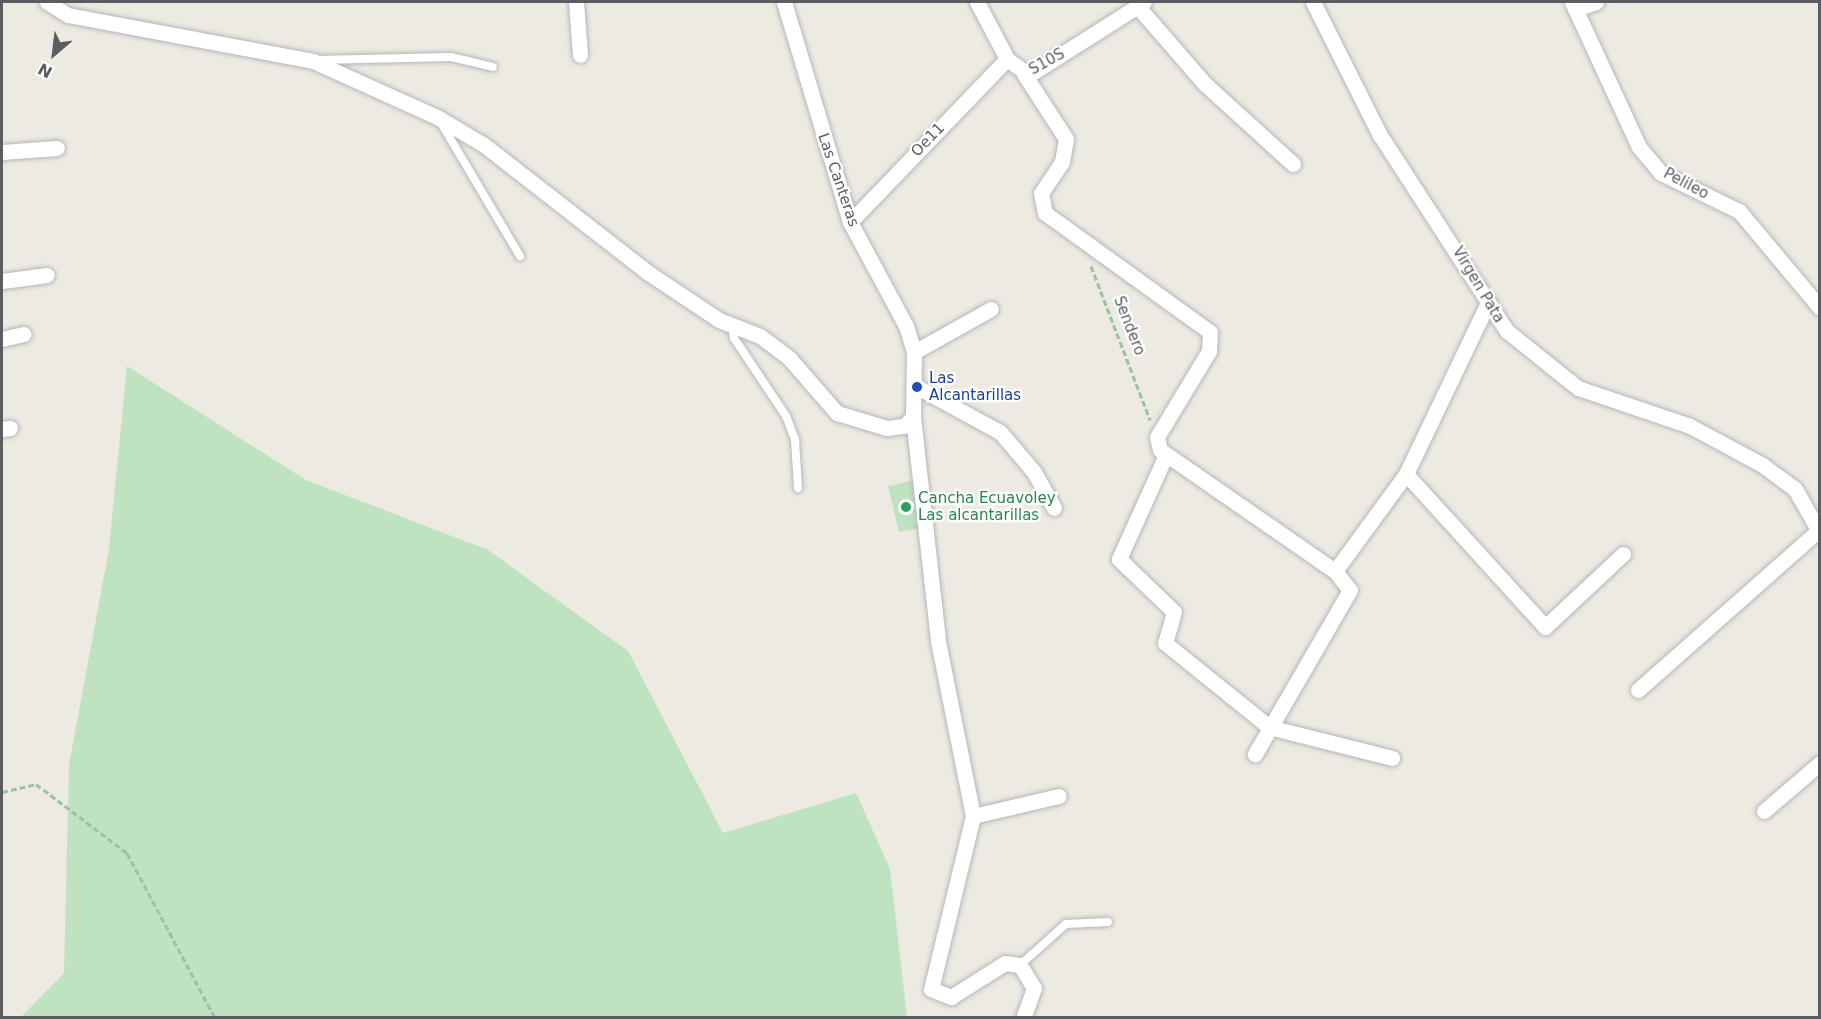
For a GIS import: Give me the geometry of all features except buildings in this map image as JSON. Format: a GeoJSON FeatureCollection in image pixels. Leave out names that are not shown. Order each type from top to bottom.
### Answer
{"type":"FeatureCollection","features":[{"type":"Feature","properties":{"kind":"street"},"geometry":{"type":"LineString","coordinates":[[47,2],[68,15],[313,61],[438,117],[484,145],[647,272],[732,326],[760,336],[790,359],[837,413],[887,428],[904,426],[913,417]]}},
{"type":"Feature","properties":{"kind":"street"},"geometry":{"type":"LineString","coordinates":[[576,2],[580,55]]}},
{"type":"Feature","properties":{"kind":"street","name":"Las Canteras"},"geometry":{"type":"LineString","coordinates":[[784,2],[850,222],[906,326],[914,352],[917,387],[913,417],[938,641],[973,816]]}},
{"type":"Feature","properties":{"kind":"street","name":"S10S"},"geometry":{"type":"LineString","coordinates":[[977,2],[1007,59],[1024,74],[1141,4]]}},
{"type":"Feature","properties":{"kind":"street","name":"Virgen Pata"},"geometry":{"type":"LineString","coordinates":[[1312,2],[1380,135],[1467,264],[1487,305],[1507,331],[1578,388],[1690,426],[1761,464],[1796,489],[1819,532]]}},
{"type":"Feature","properties":{"kind":"street"},"geometry":{"type":"LineString","coordinates":[[1573,5],[1596,2]]}},
{"type":"Feature","properties":{"kind":"street"},"geometry":{"type":"LineString","coordinates":[[1141,4],[1206,84],[1293,164]]}},
{"type":"Feature","properties":{"kind":"street","name":"Pelileo"},"geometry":{"type":"LineString","coordinates":[[1573,5],[1639,147],[1661,173],[1738,211],[1820,308]]}},
{"type":"Feature","properties":{"kind":"street","name":"Oe11"},"geometry":{"type":"LineString","coordinates":[[850,222],[1007,59]]}},
{"type":"Feature","properties":{"kind":"street"},"geometry":{"type":"LineString","coordinates":[[1024,74],[1066,139],[1062,162],[1041,193],[1045,213],[1210,332],[1209,351],[1157,437],[1165,457],[1335,571],[1350,590],[1345,604],[1269,727],[1255,754]]}},
{"type":"Feature","properties":{"kind":"street"},"geometry":{"type":"LineString","coordinates":[[2,152],[57,148]]}},
{"type":"Feature","properties":{"kind":"street"},"geometry":{"type":"LineString","coordinates":[[2,281],[47,275]]}},
{"type":"Feature","properties":{"kind":"street"},"geometry":{"type":"LineString","coordinates":[[1335,571],[1406,474],[1487,305]]}},
{"type":"Feature","properties":{"kind":"street"},"geometry":{"type":"LineString","coordinates":[[914,352],[991,309]]}},
{"type":"Feature","properties":{"kind":"street"},"geometry":{"type":"LineString","coordinates":[[2,339],[22,334]]}},
{"type":"Feature","properties":{"kind":"street"},"geometry":{"type":"LineString","coordinates":[[917,387],[1000,432],[1028,464],[1054,508]]}},
{"type":"Feature","properties":{"kind":"street"},"geometry":{"type":"LineString","coordinates":[[1165,457],[1119,559],[1174,612],[1165,634],[1172,653],[1269,727],[1392,758]]}},
{"type":"Feature","properties":{"kind":"street"},"geometry":{"type":"LineString","coordinates":[[1406,474],[1545,627],[1623,554]]}},
{"type":"Feature","properties":{"kind":"street"},"geometry":{"type":"LineString","coordinates":[[1638,690],[1819,532]]}},
{"type":"Feature","properties":{"kind":"street"},"geometry":{"type":"LineString","coordinates":[[1764,811],[1820,763]]}},
{"type":"Feature","properties":{"kind":"street"},"geometry":{"type":"LineString","coordinates":[[1023,1017],[1034,988],[1020,965],[1005,963],[951,996],[932,989],[973,816],[1059,796]]}},
{"type":"Feature","properties":{"kind":"lane"},"geometry":{"type":"LineString","coordinates":[[313,61],[407,55],[451,57],[493,67]]}},
{"type":"Feature","properties":{"kind":"lane"},"geometry":{"type":"LineString","coordinates":[[438,117],[520,256]]}},
{"type":"Feature","properties":{"kind":"lane"},"geometry":{"type":"LineString","coordinates":[[732,326],[738,346],[786,416],[795,440],[798,488]]}},
{"type":"Feature","properties":{"kind":"lane"},"geometry":{"type":"LineString","coordinates":[[1020,965],[1066,924],[1108,922]]}},
{"type":"Feature","properties":{"kind":"path","name":"Sendero"},"geometry":{"type":"LineString","coordinates":[[1086,259],[1099,278],[1111,323],[1131,361],[1136,390],[1157,437]]}},
{"type":"Feature","properties":{"kind":"path"},"geometry":{"type":"LineString","coordinates":[[2,792],[36,784],[127,853],[215,1017]]}},
{"type":"Feature","properties":{"kind":"green space"},"geometry":{"type":"Polygon","coordinates":[[[127,366],[306,480],[488,550],[628,651],[723,833],[856,793],[890,869],[907,1017],[21,1017],[64,973],[69,765],[109,549],[127,366]]]}},
{"type":"Feature","properties":{"kind":"green space","name":"Cancha Ecuavoley Las alcantarillas"},"geometry":{"type":"Polygon","coordinates":[[[914,480],[922,528],[899,532],[888,486],[914,480]]]}},
{"type":"Feature","properties":{"kind":"place","name":"Las Alcantarillas"},"geometry":{"type":"Point","coordinates":[917,387]}},
{"type":"Feature","properties":{"kind":"place","name":"Cancha Ecuavoley Las alcantarillas"},"geometry":{"type":"Point","coordinates":[906,507]}}]}
